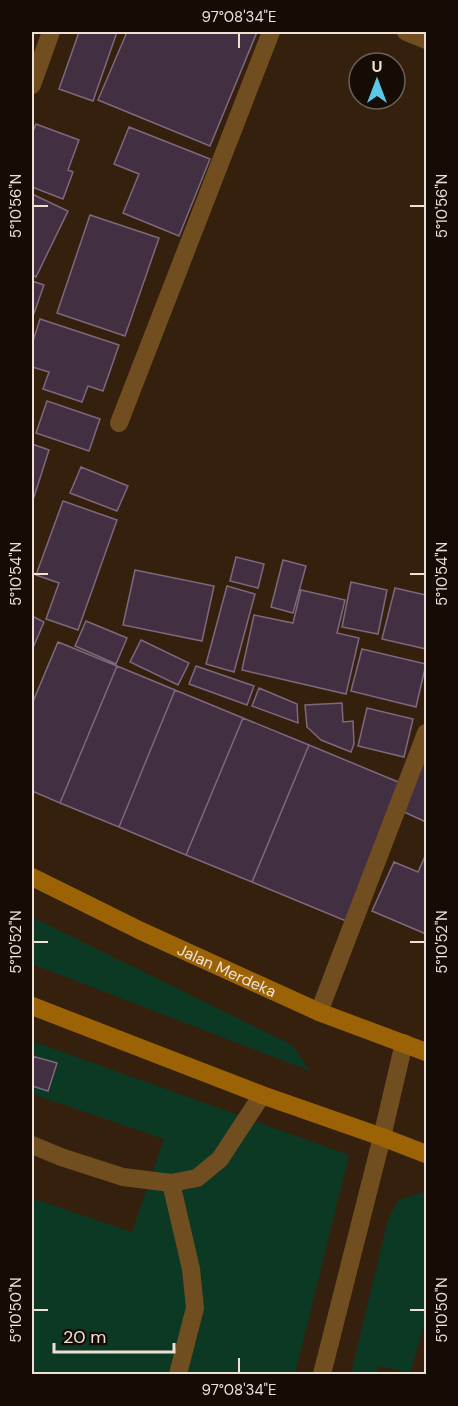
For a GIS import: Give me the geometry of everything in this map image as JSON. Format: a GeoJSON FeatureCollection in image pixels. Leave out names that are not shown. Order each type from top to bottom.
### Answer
{"type":"FeatureCollection","features":[{"type":"Feature","properties":{"kind":"main road","name":"Jalan Merdeka"},"geometry":{"type":"LineString","coordinates":[[32,877],[141,931],[319,1012],[426,1052]]}},
{"type":"Feature","properties":{"kind":"main road"},"geometry":{"type":"LineString","coordinates":[[32,1006],[262,1095],[426,1154]]}},
{"type":"Feature","properties":{"kind":"street"},"geometry":{"type":"LineString","coordinates":[[32,85],[51,32]]}},
{"type":"Feature","properties":{"kind":"street"},"geometry":{"type":"LineString","coordinates":[[119,423],[272,32]]}},
{"type":"Feature","properties":{"kind":"street"},"geometry":{"type":"LineString","coordinates":[[406,32],[426,40]]}},
{"type":"Feature","properties":{"kind":"street"},"geometry":{"type":"LineString","coordinates":[[319,1012],[426,733]]}},
{"type":"Feature","properties":{"kind":"street"},"geometry":{"type":"LineString","coordinates":[[322,1374],[404,1043]]}},
{"type":"Feature","properties":{"kind":"street"},"geometry":{"type":"LineString","coordinates":[[32,1145],[61,1157],[123,1176],[171,1183],[197,1178],[220,1159],[262,1095]]}},
{"type":"Feature","properties":{"kind":"street"},"geometry":{"type":"LineString","coordinates":[[171,1183],[190,1269],[195,1308],[178,1374]]}},
{"type":"Feature","properties":{"kind":"green space"},"geometry":{"type":"Polygon","coordinates":[[[32,917],[292,1045],[310,1071],[32,964],[32,917]]]}},
{"type":"Feature","properties":{"kind":"green space"},"geometry":{"type":"Polygon","coordinates":[[[32,1041],[349,1155],[295,1374],[32,1374],[32,1198],[132,1232],[164,1139],[32,1094],[32,1041]]]}},
{"type":"Feature","properties":{"kind":"green space"},"geometry":{"type":"Polygon","coordinates":[[[426,1193],[426,1318],[410,1373],[379,1366],[376,1374],[351,1374],[388,1219],[398,1200],[426,1193]]]}},
{"type":"Feature","properties":{"kind":"building"},"geometry":{"type":"Polygon","coordinates":[[[79,32],[117,32],[93,101],[59,89],[79,32]]]}},
{"type":"Feature","properties":{"kind":"building"},"geometry":{"type":"Polygon","coordinates":[[[127,32],[257,32],[210,146],[98,100],[127,32]]]}},
{"type":"Feature","properties":{"kind":"building"},"geometry":{"type":"Polygon","coordinates":[[[36,124],[79,140],[68,170],[73,172],[63,199],[32,187],[32,134],[36,124]]]}},
{"type":"Feature","properties":{"kind":"building"},"geometry":{"type":"Polygon","coordinates":[[[129,127],[210,159],[179,236],[123,213],[139,174],[114,164],[129,127]]]}},
{"type":"Feature","properties":{"kind":"building"},"geometry":{"type":"Polygon","coordinates":[[[32,194],[68,211],[36,277],[32,275],[32,194]]]}},
{"type":"Feature","properties":{"kind":"building"},"geometry":{"type":"Polygon","coordinates":[[[90,215],[159,238],[125,336],[57,313],[90,215]]]}},
{"type":"Feature","properties":{"kind":"building"},"geometry":{"type":"Polygon","coordinates":[[[32,281],[44,285],[32,319],[32,281]]]}},
{"type":"Feature","properties":{"kind":"building"},"geometry":{"type":"Polygon","coordinates":[[[40,319],[119,345],[103,391],[88,386],[82,402],[43,389],[49,372],[32,367],[32,344],[40,319]]]}},
{"type":"Feature","properties":{"kind":"building"},"geometry":{"type":"Polygon","coordinates":[[[47,401],[100,419],[89,451],[36,433],[47,401]]]}},
{"type":"Feature","properties":{"kind":"building"},"geometry":{"type":"Polygon","coordinates":[[[32,444],[49,450],[34,497],[32,497],[32,444]]]}},
{"type":"Feature","properties":{"kind":"building"},"geometry":{"type":"Polygon","coordinates":[[[81,467],[128,486],[117,511],[70,493],[81,467]]]}},
{"type":"Feature","properties":{"kind":"building"},"geometry":{"type":"Polygon","coordinates":[[[63,501],[117,520],[78,630],[46,619],[59,583],[36,575],[63,501]]]}},
{"type":"Feature","properties":{"kind":"building"},"geometry":{"type":"Polygon","coordinates":[[[236,557],[264,564],[258,588],[230,581],[236,557]]]}},
{"type":"Feature","properties":{"kind":"building"},"geometry":{"type":"Polygon","coordinates":[[[283,560],[306,566],[293,613],[271,607],[283,560]]]}},
{"type":"Feature","properties":{"kind":"building"},"geometry":{"type":"Polygon","coordinates":[[[135,570],[214,586],[202,641],[123,625],[135,570]]]}},
{"type":"Feature","properties":{"kind":"building"},"geometry":{"type":"Polygon","coordinates":[[[351,582],[387,590],[378,634],[342,627],[351,582]]]}},
{"type":"Feature","properties":{"kind":"building"},"geometry":{"type":"Polygon","coordinates":[[[227,586],[255,594],[234,672],[206,664],[227,586]]]}},
{"type":"Feature","properties":{"kind":"building"},"geometry":{"type":"Polygon","coordinates":[[[395,588],[426,595],[426,649],[382,639],[395,588]]]}},
{"type":"Feature","properties":{"kind":"building"},"geometry":{"type":"Polygon","coordinates":[[[301,590],[345,600],[337,633],[359,638],[346,694],[242,670],[254,615],[293,623],[301,590]]]}},
{"type":"Feature","properties":{"kind":"building"},"geometry":{"type":"Polygon","coordinates":[[[32,616],[44,622],[32,650],[32,616]]]}},
{"type":"Feature","properties":{"kind":"building"},"geometry":{"type":"Polygon","coordinates":[[[86,621],[127,638],[116,664],[75,646],[86,621]]]}},
{"type":"Feature","properties":{"kind":"building"},"geometry":{"type":"Polygon","coordinates":[[[141,640],[189,663],[178,685],[130,662],[141,640]]]}},
{"type":"Feature","properties":{"kind":"building"},"geometry":{"type":"Polygon","coordinates":[[[58,642],[117,666],[60,803],[32,791],[32,704],[58,642]]]}},
{"type":"Feature","properties":{"kind":"building"},"geometry":{"type":"Polygon","coordinates":[[[362,649],[426,664],[416,707],[351,691],[362,649]]]}},
{"type":"Feature","properties":{"kind":"building"},"geometry":{"type":"Polygon","coordinates":[[[117,666],[175,690],[119,827],[60,803],[117,666]]]}},
{"type":"Feature","properties":{"kind":"building"},"geometry":{"type":"Polygon","coordinates":[[[196,666],[254,686],[247,705],[189,684],[196,666]]]}},
{"type":"Feature","properties":{"kind":"building"},"geometry":{"type":"Polygon","coordinates":[[[259,688],[297,704],[298,723],[252,706],[259,688]]]}},
{"type":"Feature","properties":{"kind":"building"},"geometry":{"type":"Polygon","coordinates":[[[175,690],[243,718],[186,855],[119,827],[175,690]]]}},
{"type":"Feature","properties":{"kind":"building"},"geometry":{"type":"Polygon","coordinates":[[[342,703],[343,722],[353,721],[354,744],[351,752],[321,740],[307,727],[305,705],[342,703]]]}},
{"type":"Feature","properties":{"kind":"building"},"geometry":{"type":"Polygon","coordinates":[[[367,708],[413,719],[404,757],[358,746],[367,708]]]}},
{"type":"Feature","properties":{"kind":"building"},"geometry":{"type":"Polygon","coordinates":[[[243,718],[309,745],[252,882],[186,855],[243,718]]]}},
{"type":"Feature","properties":{"kind":"building"},"geometry":{"type":"Polygon","coordinates":[[[309,745],[403,784],[346,921],[252,882],[309,745]]]}},
{"type":"Feature","properties":{"kind":"building"},"geometry":{"type":"Polygon","coordinates":[[[426,756],[426,822],[402,811],[426,756]]]}},
{"type":"Feature","properties":{"kind":"building"},"geometry":{"type":"Polygon","coordinates":[[[426,854],[426,934],[372,911],[394,862],[418,872],[426,854]]]}},
{"type":"Feature","properties":{"kind":"building"},"geometry":{"type":"Polygon","coordinates":[[[32,1056],[57,1063],[48,1091],[32,1086],[32,1056]]]}}]}
